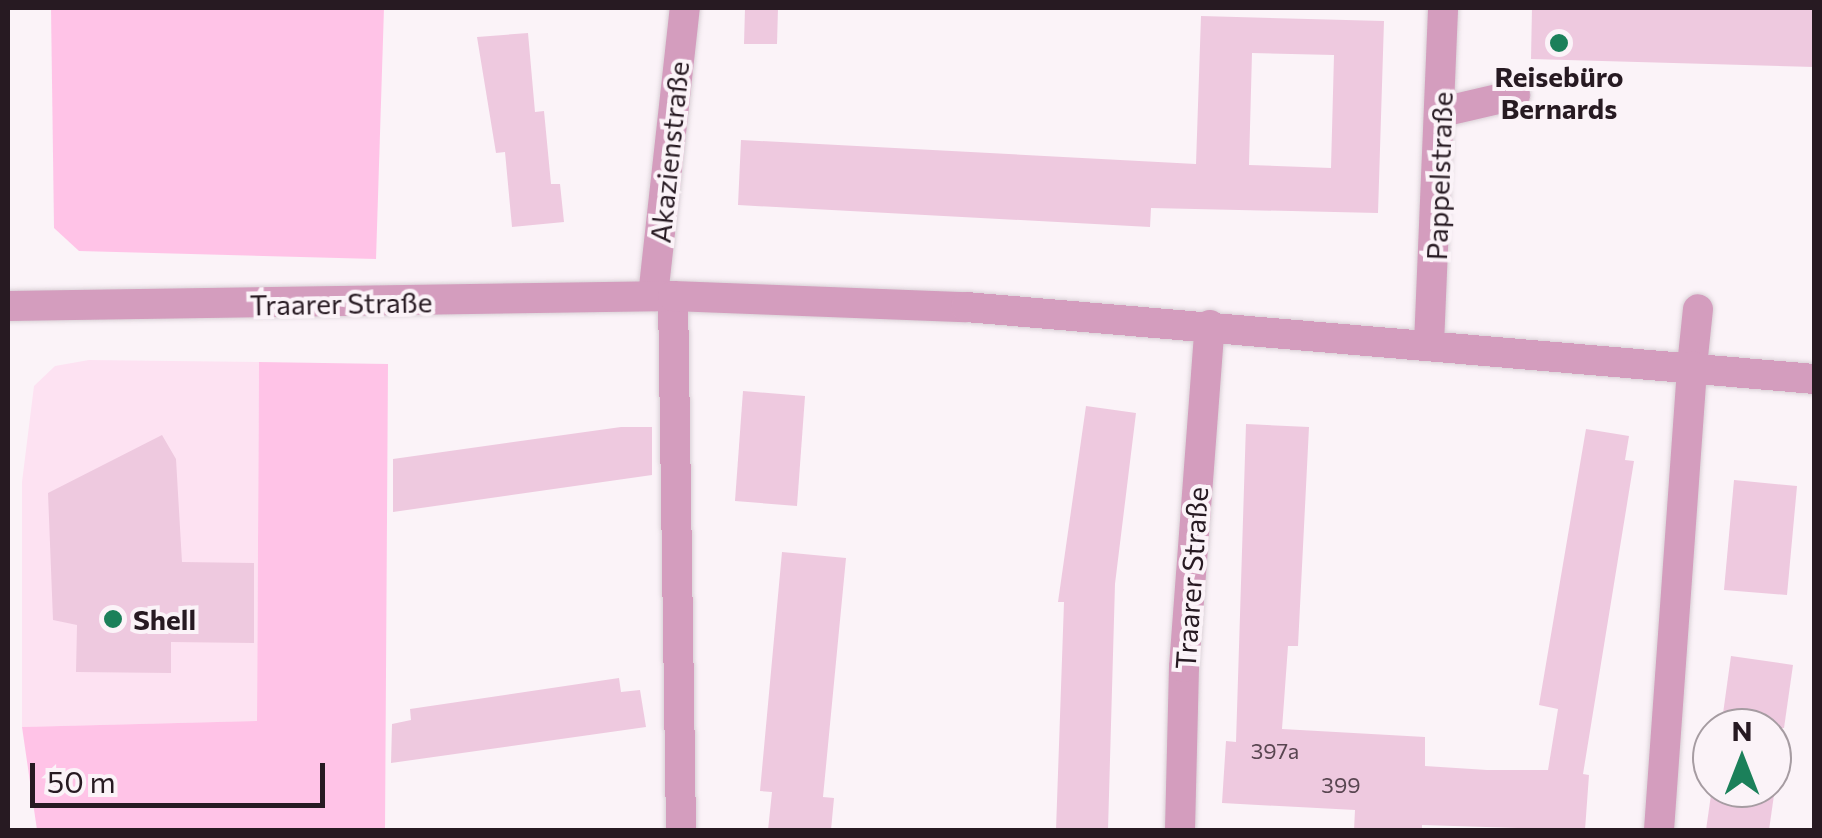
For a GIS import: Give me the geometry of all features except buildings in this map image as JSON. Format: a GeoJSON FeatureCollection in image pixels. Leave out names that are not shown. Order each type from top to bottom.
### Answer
{"type":"FeatureCollection","features":[{"type":"Feature","properties":{"kind":"street","name":"Akazienstraße"},"geometry":{"type":"LineString","coordinates":[[663,296],[685,8]]}},
{"type":"Feature","properties":{"kind":"street","name":"Pappelstraße"},"geometry":{"type":"LineString","coordinates":[[1428,344],[1442,112],[1443,8]]}},
{"type":"Feature","properties":{"kind":"street"},"geometry":{"type":"LineString","coordinates":[[1442,112],[1516,95]]}},
{"type":"Feature","properties":{"kind":"street","name":"Traarer Straße"},"geometry":{"type":"LineString","coordinates":[[8,306],[663,296],[1210,325],[1814,378]]}},
{"type":"Feature","properties":{"kind":"street"},"geometry":{"type":"LineString","coordinates":[[663,296],[680,830]]}},
{"type":"Feature","properties":{"kind":"street"},"geometry":{"type":"LineString","coordinates":[[1659,830],[1698,310]]}},
{"type":"Feature","properties":{"kind":"street","name":"Traarer Straße"},"geometry":{"type":"LineString","coordinates":[[1180,830],[1184,668],[1210,325]]}},
{"type":"Feature","properties":{"kind":"shaded area"},"geometry":{"type":"Polygon","coordinates":[[[51,8],[384,8],[376,259],[79,251],[54,228],[51,8]]]}},
{"type":"Feature","properties":{"kind":"shaded area"},"geometry":{"type":"Polygon","coordinates":[[[89,360],[259,362],[257,721],[22,727],[22,482],[34,386],[55,366],[89,360]]]}},
{"type":"Feature","properties":{"kind":"shaded area"},"geometry":{"type":"Polygon","coordinates":[[[259,362],[388,364],[385,830],[37,830],[22,727],[257,721],[259,362]]]}},
{"type":"Feature","properties":{"kind":"place","name":"Reisebüro Bernards"},"geometry":{"type":"Point","coordinates":[1559,43]}},
{"type":"Feature","properties":{"kind":"place","name":"Shell"},"geometry":{"type":"Point","coordinates":[113,619]}}]}
